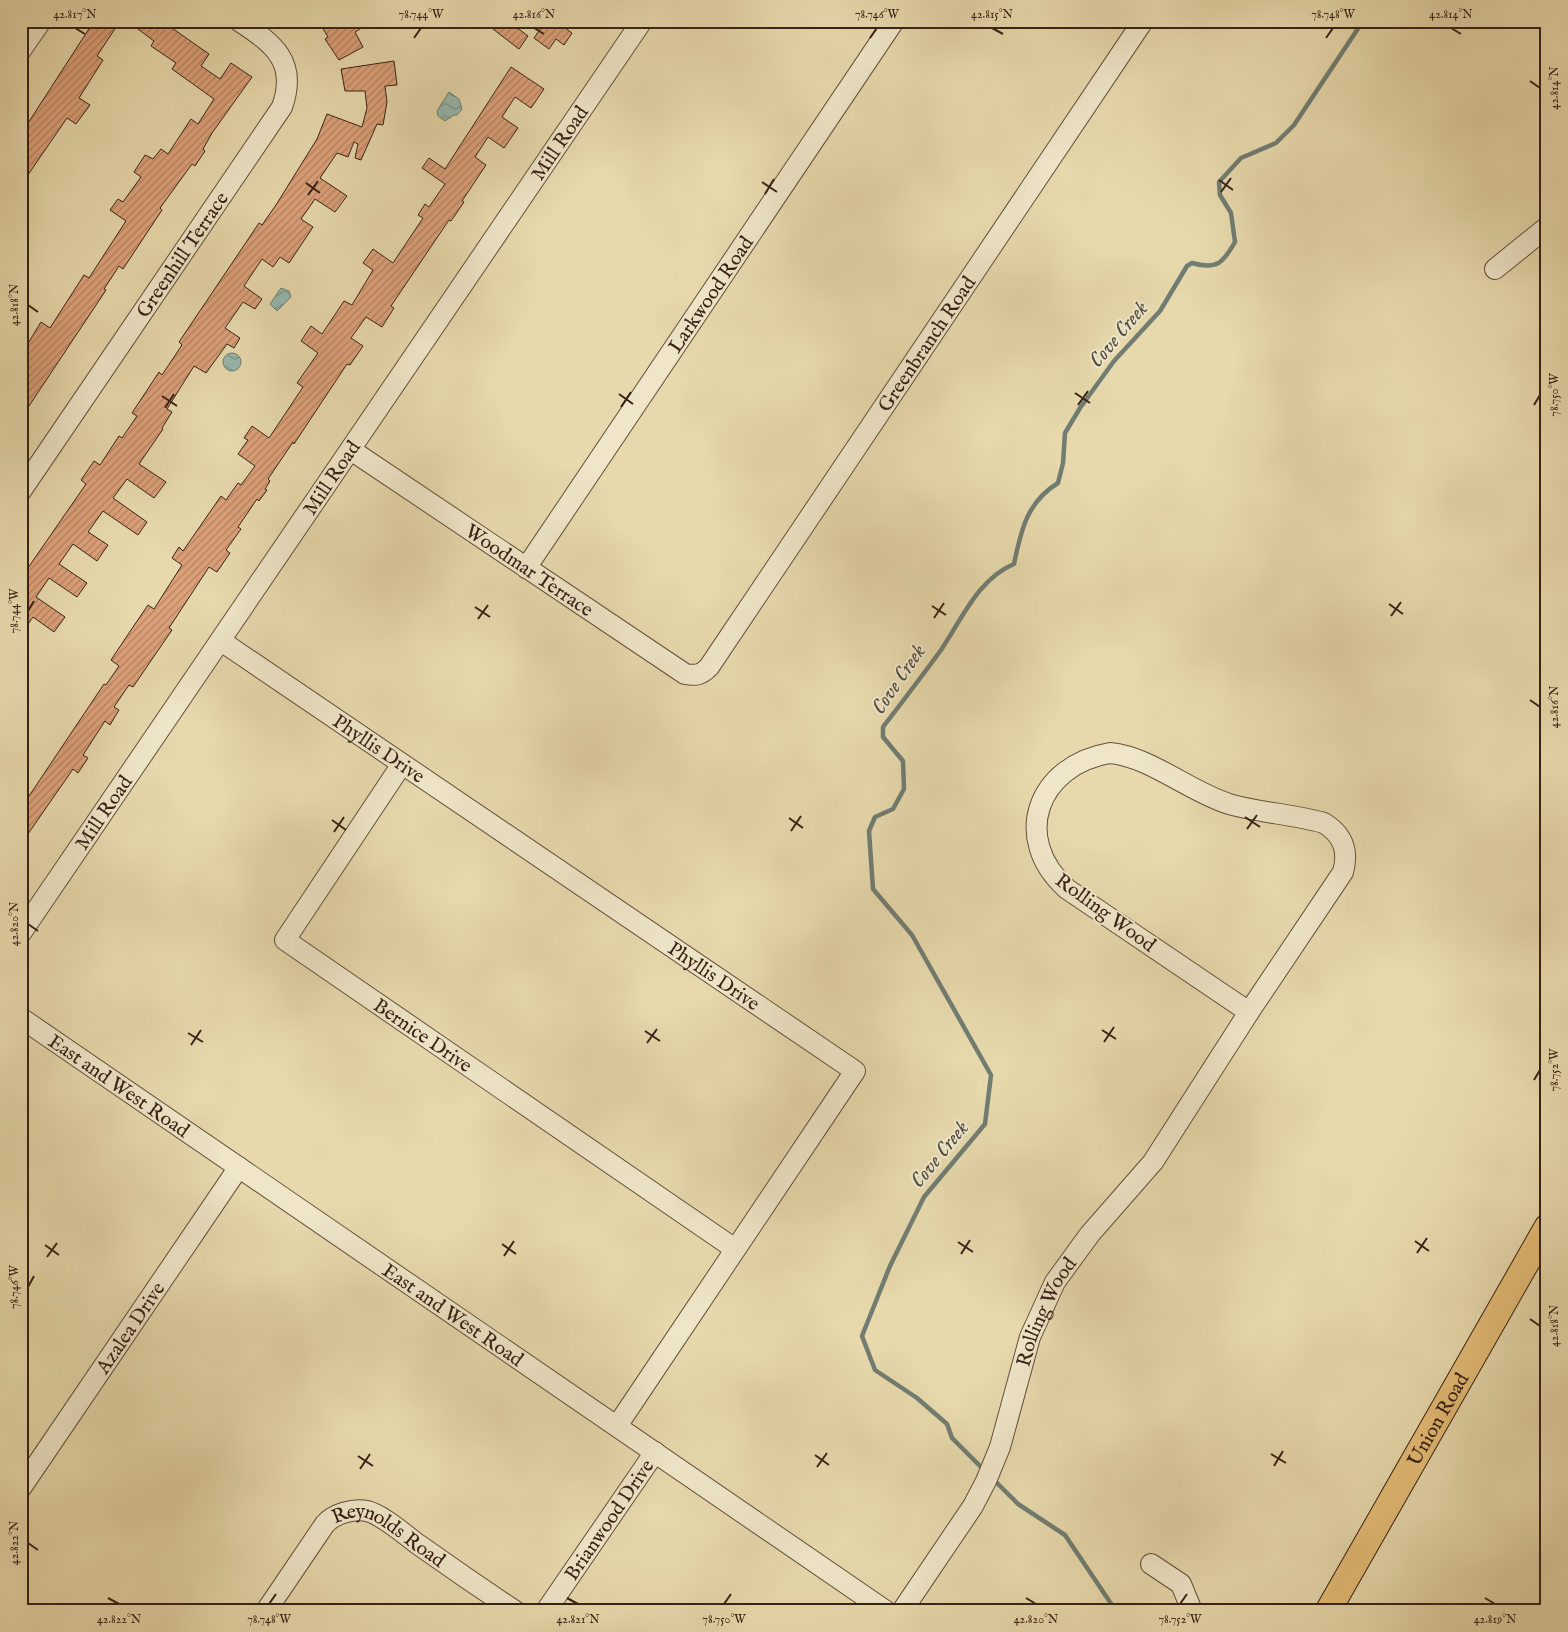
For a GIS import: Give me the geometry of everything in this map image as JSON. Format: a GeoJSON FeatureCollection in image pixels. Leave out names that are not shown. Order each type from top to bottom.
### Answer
{"type":"FeatureCollection","features":[{"type":"Feature","properties":{"kind":"main road","name":"Union Road"},"geometry":{"type":"LineString","coordinates":[[1328,1611],[1547,1227]]}},
{"type":"Feature","properties":{"kind":"street"},"geometry":{"type":"LineString","coordinates":[[21,50],[41,21]]}},
{"type":"Feature","properties":{"kind":"street","name":"Greenhill Terrace"},"geometry":{"type":"LineString","coordinates":[[21,491],[282,107],[288,81],[280,54],[266,39],[239,21]]}},
{"type":"Feature","properties":{"kind":"street","name":"Mill Road"},"geometry":{"type":"LineString","coordinates":[[21,933],[642,21]]}},
{"type":"Feature","properties":{"kind":"street","name":"Larkwood Road"},"geometry":{"type":"LineString","coordinates":[[526,568],[894,21]]}},
{"type":"Feature","properties":{"kind":"street","name":"Greenbranch Road"},"geometry":{"type":"LineString","coordinates":[[709,667],[1143,21]]}},
{"type":"Feature","properties":{"kind":"street"},"geometry":{"type":"LineString","coordinates":[[1495,269],[1547,227]]}},
{"type":"Feature","properties":{"kind":"street","name":"Woodmar Terrace"},"geometry":{"type":"LineString","coordinates":[[350,450],[685,674],[694,676],[702,673],[709,667]]}},
{"type":"Feature","properties":{"kind":"street","name":"Phyllis Drive"},"geometry":{"type":"LineString","coordinates":[[221,641],[855,1071],[617,1426]]}},
{"type":"Feature","properties":{"kind":"street","name":"Rolling Wood"},"geometry":{"type":"LineString","coordinates":[[902,1611],[973,1506],[986,1481],[1000,1446],[1030,1336],[1055,1282],[1090,1234],[1153,1162],[1249,1012],[1343,872],[1346,850],[1334,830],[1315,820],[1256,811],[1229,804],[1202,793],[1139,759],[1110,753],[1094,756],[1079,762],[1060,776],[1041,803],[1036,834],[1040,852],[1054,877],[1067,889],[1249,1012]]}},
{"type":"Feature","properties":{"kind":"street","name":"Bernice Drive"},"geometry":{"type":"LineString","coordinates":[[402,764],[284,940],[735,1249]]}},
{"type":"Feature","properties":{"kind":"street","name":"East and West Road"},"geometry":{"type":"LineString","coordinates":[[21,1018],[655,1452],[878,1608]]}},
{"type":"Feature","properties":{"kind":"street","name":"Azalea Drive"},"geometry":{"type":"LineString","coordinates":[[21,1488],[239,1167]]}},
{"type":"Feature","properties":{"kind":"street","name":"Brianwood Drive"},"geometry":{"type":"LineString","coordinates":[[546,1611],[655,1452]]}},
{"type":"Feature","properties":{"kind":"street","name":"Reynolds Road"},"geometry":{"type":"LineString","coordinates":[[266,1611],[324,1524],[332,1516],[342,1512],[360,1510],[368,1511],[391,1525],[514,1611]]}},
{"type":"Feature","properties":{"kind":"street"},"geometry":{"type":"LineString","coordinates":[[1151,1564],[1181,1584],[1192,1611]]}},
{"type":"Feature","properties":{"kind":"water"},"geometry":{"type":"Polygon","coordinates":[[[449,92],[459,99],[462,109],[457,115],[445,121],[438,116],[437,111],[449,92]]]}},
{"type":"Feature","properties":{"kind":"water"},"geometry":{"type":"Polygon","coordinates":[[[281,288],[289,291],[291,297],[277,311],[270,304],[281,288]]]}},
{"type":"Feature","properties":{"kind":"water"},"geometry":{"type":"Polygon","coordinates":[[[232,353],[238,356],[241,362],[238,368],[232,371],[226,368],[223,362],[226,356],[232,353]]]}},
{"type":"Feature","properties":{"kind":"building"},"geometry":{"type":"Polygon","coordinates":[[[94,21],[120,21],[97,56],[103,60],[79,98],[90,105],[76,124],[67,118],[21,185],[21,134],[94,21]]]}},
{"type":"Feature","properties":{"kind":"building"},"geometry":{"type":"Polygon","coordinates":[[[127,21],[162,21],[209,54],[201,66],[220,79],[231,63],[252,77],[212,133],[203,149],[205,151],[195,166],[192,164],[160,208],[162,210],[123,269],[119,266],[104,289],[106,290],[21,418],[21,355],[41,322],[50,328],[84,275],[89,278],[126,221],[110,210],[118,199],[123,202],[141,177],[134,172],[145,155],[153,159],[161,149],[168,154],[191,119],[198,124],[214,99],[172,69],[176,63],[151,46],[154,41],[127,21]]]}},
{"type":"Feature","properties":{"kind":"building"},"geometry":{"type":"Polygon","coordinates":[[[328,21],[373,21],[355,32],[363,47],[339,60],[325,39],[328,37],[321,25],[328,21]]]}},
{"type":"Feature","properties":{"kind":"building"},"geometry":{"type":"Polygon","coordinates":[[[499,21],[508,21],[528,36],[519,49],[493,29],[499,21]]]}},
{"type":"Feature","properties":{"kind":"building"},"geometry":{"type":"Polygon","coordinates":[[[546,21],[556,21],[572,33],[564,45],[556,39],[549,49],[534,38],[546,21]]]}},
{"type":"Feature","properties":{"kind":"building"},"geometry":{"type":"Polygon","coordinates":[[[394,61],[397,85],[385,86],[387,102],[383,125],[377,124],[361,160],[355,158],[358,144],[354,142],[348,157],[337,153],[320,178],[347,196],[335,212],[315,199],[301,219],[313,227],[289,263],[280,257],[273,267],[262,259],[244,286],[262,299],[255,309],[243,302],[225,328],[240,338],[234,348],[227,344],[206,373],[194,366],[167,409],[172,412],[163,429],[139,464],[166,482],[154,498],[127,479],[113,498],[147,522],[138,535],[103,511],[88,532],[108,545],[97,561],[73,544],[59,564],[87,583],[77,597],[49,578],[36,597],[65,617],[54,632],[33,617],[21,634],[21,578],[86,484],[81,480],[94,461],[100,465],[119,436],[122,438],[137,416],[132,413],[159,372],[162,375],[182,345],[179,342],[259,223],[262,225],[276,205],[317,139],[327,114],[362,127],[367,108],[365,91],[345,91],[341,69],[394,61]]]}},
{"type":"Feature","properties":{"kind":"building"},"geometry":{"type":"Polygon","coordinates":[[[511,67],[544,89],[531,108],[515,97],[502,117],[518,128],[504,148],[488,137],[475,157],[486,165],[462,201],[464,202],[451,221],[449,220],[391,306],[394,308],[382,327],[366,317],[351,338],[363,346],[350,365],[347,364],[294,444],[293,442],[268,479],[270,481],[265,489],[267,490],[259,501],[257,499],[238,527],[241,529],[226,550],[230,553],[217,572],[209,567],[169,628],[172,630],[133,687],[129,685],[114,707],[119,710],[110,725],[105,721],[83,755],[88,758],[78,773],[73,769],[21,844],[21,808],[104,684],[106,685],[119,666],[111,660],[148,605],[154,609],[182,565],[172,558],[179,547],[183,551],[221,496],[226,500],[238,483],[241,485],[255,466],[238,454],[248,440],[244,438],[252,426],[269,438],[303,387],[297,383],[318,353],[301,341],[311,326],[322,334],[344,301],[352,305],[373,270],[363,263],[373,249],[393,263],[423,218],[418,215],[425,204],[429,207],[445,184],[422,168],[429,158],[445,169],[511,67]]]}},
{"type":"Feature","properties":{"kind":"waterway","name":"Cove Creek"},"geometry":{"type":"LineString","coordinates":[[984,1470],[952,1438],[947,1424],[917,1398],[875,1370],[862,1336],[890,1266],[924,1197],[985,1124],[991,1075],[912,935],[873,889],[869,831],[875,817],[893,809],[904,789],[903,761],[883,737],[883,727],[941,650],[972,601],[990,579],[1014,564],[1019,540],[1032,508],[1047,491],[1058,483],[1063,463],[1065,433],[1080,408],[1114,361],[1160,311],[1187,266],[1192,263],[1213,265],[1223,260],[1231,249],[1235,242],[1231,213],[1220,195],[1219,182],[1241,158],[1276,143],[1294,125],[1363,21]]}},
{"type":"Feature","properties":{"kind":"waterway","name":"Cove Creek"},"geometry":{"type":"LineString","coordinates":[[993,1479],[1018,1504],[1065,1535],[1116,1611]]}}]}
